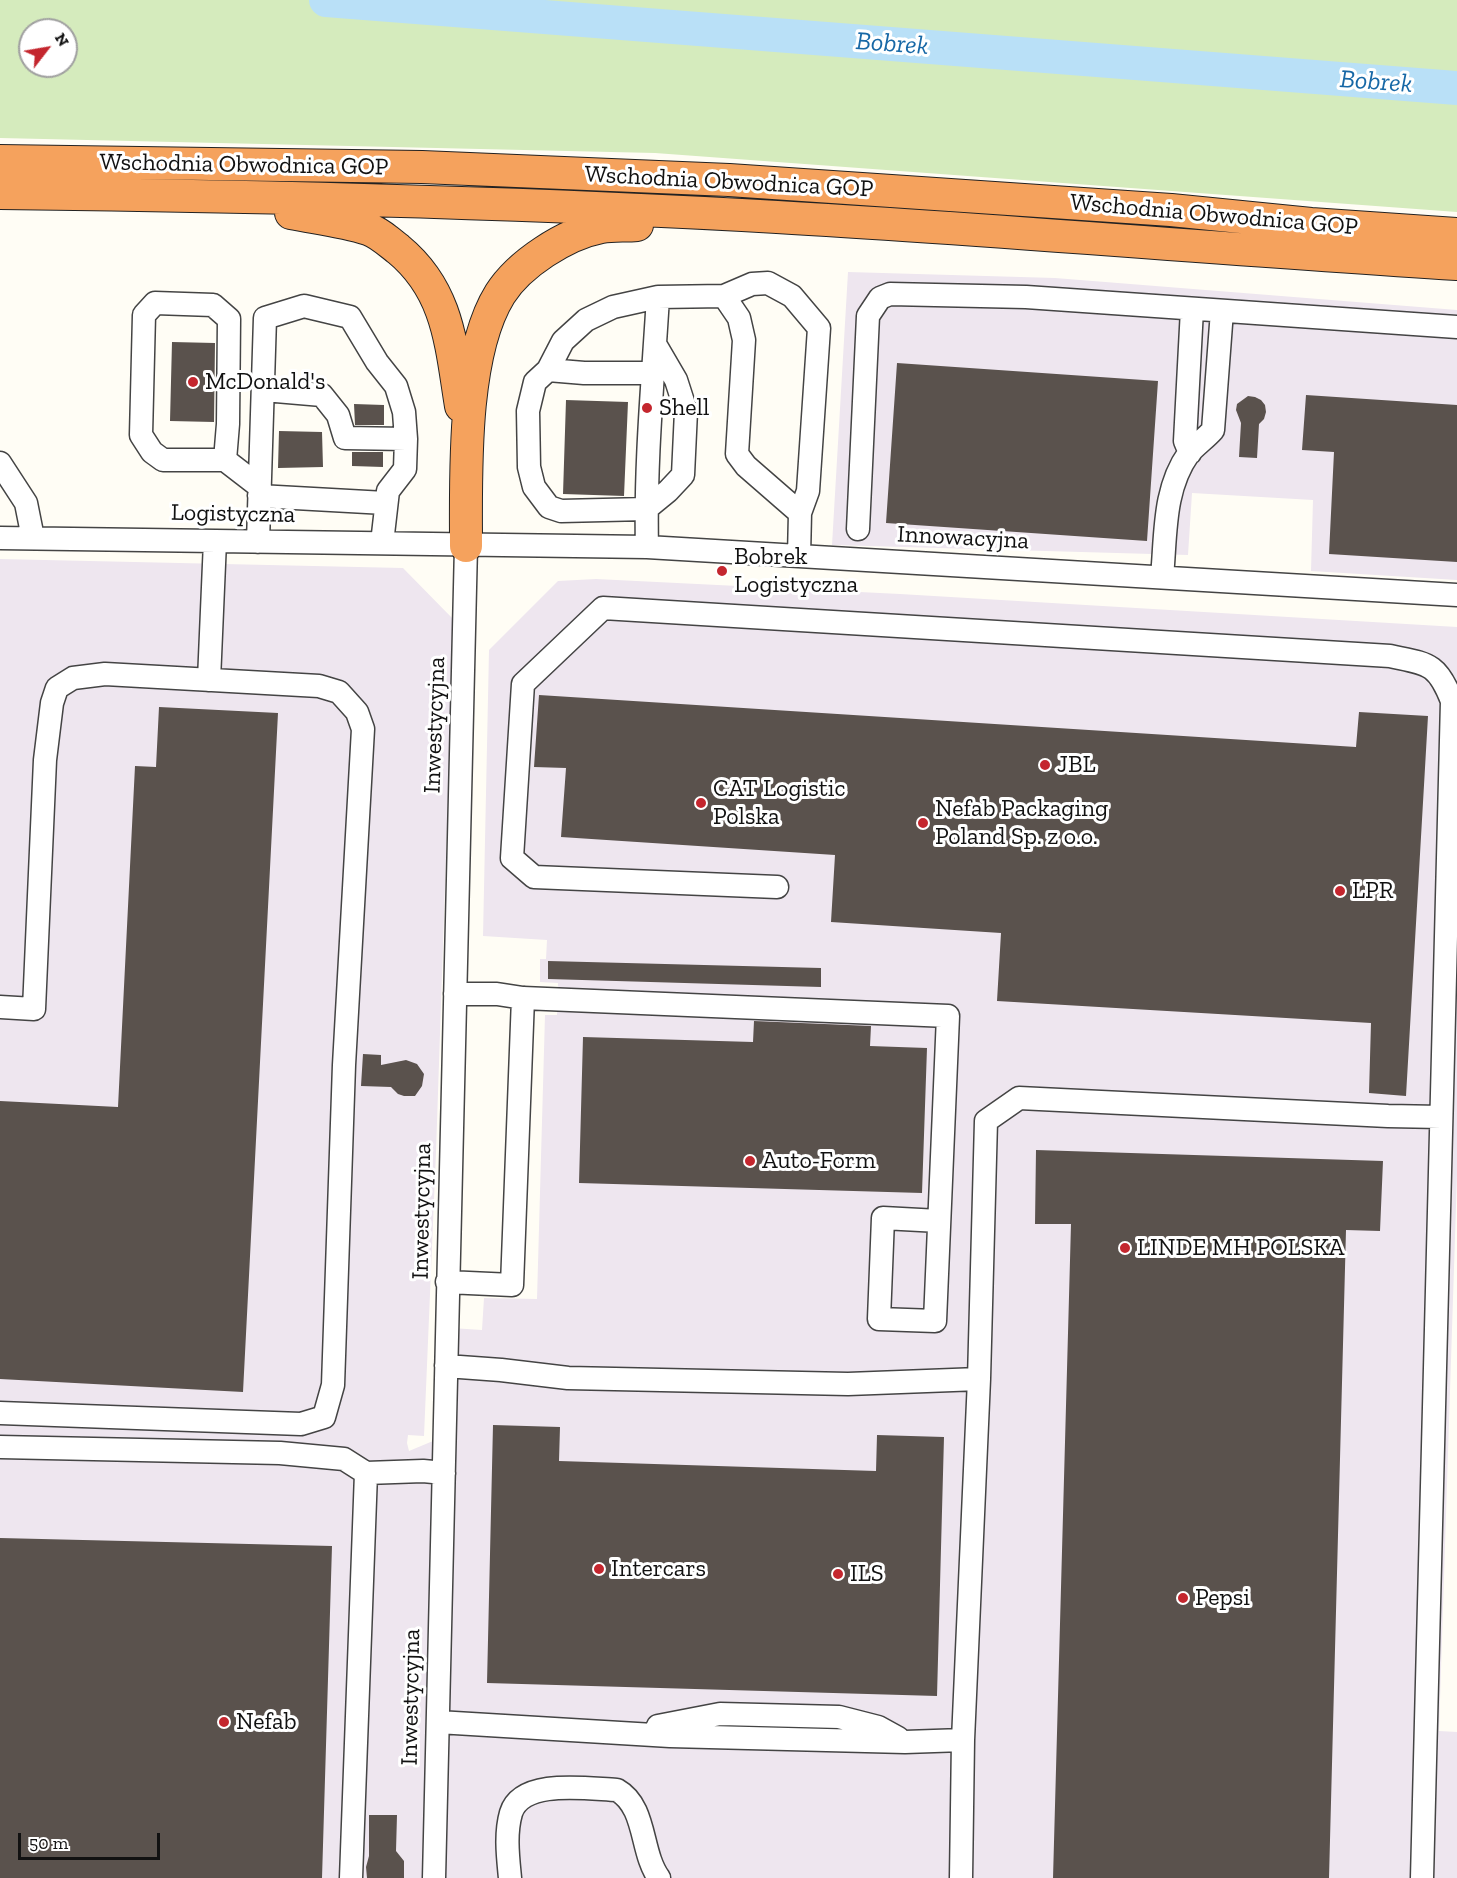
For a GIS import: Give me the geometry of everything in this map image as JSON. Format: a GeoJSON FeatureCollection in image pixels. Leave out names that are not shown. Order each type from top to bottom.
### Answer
{"type":"FeatureCollection","features":[{"type":"Feature","properties":{"kind":"highway","name":"Wschodnia Obwodnica GOP"},"geometry":{"type":"LineString","coordinates":[[0,161],[422,167],[729,180],[1172,210],[1311,224],[1457,234]]}},
{"type":"Feature","properties":{"kind":"highway","name":"Wschodnia Obwodnica GOP"},"geometry":{"type":"LineString","coordinates":[[0,193],[195,195],[576,206],[1006,231],[1457,264]]}},
{"type":"Feature","properties":{"kind":"highway"},"geometry":{"type":"LineString","coordinates":[[195,195],[370,229],[411,260],[431,285],[450,336],[467,442]]}},
{"type":"Feature","properties":{"kind":"highway"},"geometry":{"type":"LineString","coordinates":[[466,546],[467,442],[479,348],[500,294],[543,252],[567,239],[600,227],[776,216]]}},
{"type":"Feature","properties":{"kind":"street"},"geometry":{"type":"LineString","coordinates":[[655,344],[676,380],[686,411],[683,475],[646,509],[561,511],[549,507],[534,487],[529,467],[528,411],[535,382],[548,370],[563,341],[586,320],[613,307],[658,297],[724,296],[752,284],[768,282],[792,296],[819,328],[808,491],[800,513],[799,556]]}},
{"type":"Feature","properties":{"kind":"street"},"geometry":{"type":"LineString","coordinates":[[858,529],[868,316],[880,298],[890,294],[1026,297],[1355,318],[1457,327]]}},
{"type":"Feature","properties":{"kind":"street"},"geometry":{"type":"LineString","coordinates":[[724,296],[739,318],[744,340],[737,454],[746,465],[800,513]]}},
{"type":"Feature","properties":{"kind":"street"},"geometry":{"type":"LineString","coordinates":[[647,547],[646,509],[658,297]]}},
{"type":"Feature","properties":{"kind":"street"},"geometry":{"type":"LineString","coordinates":[[382,543],[388,490],[405,469],[404,412],[396,386],[377,362],[350,318],[304,306],[265,318],[229,319],[213,305],[155,303],[144,315],[141,435],[152,452],[163,460],[225,460],[260,491],[385,503]]}},
{"type":"Feature","properties":{"kind":"street"},"geometry":{"type":"LineString","coordinates":[[1190,453],[1185,441],[1192,309]]}},
{"type":"Feature","properties":{"kind":"street"},"geometry":{"type":"LineString","coordinates":[[1162,577],[1169,500],[1177,476],[1190,453],[1213,430],[1222,311]]}},
{"type":"Feature","properties":{"kind":"street"},"geometry":{"type":"LineString","coordinates":[[258,542],[265,318]]}},
{"type":"Feature","properties":{"kind":"street"},"geometry":{"type":"LineString","coordinates":[[225,460],[228,424],[229,319]]}},
{"type":"Feature","properties":{"kind":"street"},"geometry":{"type":"LineString","coordinates":[[548,370],[584,373],[653,373]]}},
{"type":"Feature","properties":{"kind":"street"},"geometry":{"type":"LineString","coordinates":[[264,390],[322,395],[338,415],[345,438],[406,439]]}},
{"type":"Feature","properties":{"kind":"street"},"geometry":{"type":"LineString","coordinates":[[0,463],[26,502],[33,538]]}},
{"type":"Feature","properties":{"kind":"street","name":"Logistyczna"},"geometry":{"type":"LineString","coordinates":[[0,538],[466,546]]}},
{"type":"Feature","properties":{"kind":"street"},"geometry":{"type":"LineString","coordinates":[[208,680],[215,541]]}},
{"type":"Feature","properties":{"kind":"street","name":"Innowacyjna"},"geometry":{"type":"LineString","coordinates":[[466,546],[647,547],[1457,595]]}},
{"type":"Feature","properties":{"kind":"street","name":"Inwestycyjna"},"geometry":{"type":"LineString","coordinates":[[434,1878],[466,546]]}},
{"type":"Feature","properties":{"kind":"street"},"geometry":{"type":"LineString","coordinates":[[777,888],[534,877],[512,858],[523,684],[603,608],[1390,656],[1428,664],[1444,681],[1452,701],[1422,1878]]}},
{"type":"Feature","properties":{"kind":"street"},"geometry":{"type":"LineString","coordinates":[[0,1007],[34,1009],[45,760],[52,703],[57,688],[73,678],[105,674],[319,686],[339,692],[357,712],[363,729],[344,1065],[333,1385],[324,1417],[301,1424],[0,1413]]}},
{"type":"Feature","properties":{"kind":"street"},"geometry":{"type":"LineString","coordinates":[[454,994],[497,994],[523,998],[948,1016],[935,1321],[879,1319],[883,1218],[939,1221]]}},
{"type":"Feature","properties":{"kind":"street"},"geometry":{"type":"LineString","coordinates":[[447,1282],[512,1285],[523,998]]}},
{"type":"Feature","properties":{"kind":"street"},"geometry":{"type":"LineString","coordinates":[[961,1878],[963,1740],[979,1380],[986,1121],[1019,1098],[1441,1117]]}},
{"type":"Feature","properties":{"kind":"street"},"geometry":{"type":"LineString","coordinates":[[446,1366],[579,1379],[848,1384],[979,1380]]}},
{"type":"Feature","properties":{"kind":"street"},"geometry":{"type":"LineString","coordinates":[[0,1447],[280,1453],[344,1459],[366,1473],[423,1471],[444,1473]]}},
{"type":"Feature","properties":{"kind":"street"},"geometry":{"type":"LineString","coordinates":[[351,1878],[366,1473]]}},
{"type":"Feature","properties":{"kind":"street"},"geometry":{"type":"LineString","coordinates":[[438,1722],[670,1736],[905,1742],[963,1740]]}},
{"type":"Feature","properties":{"kind":"street"},"geometry":{"type":"LineString","coordinates":[[510,1878],[508,1836],[512,1811],[528,1794],[542,1788],[617,1790],[626,1795],[637,1814],[652,1868],[659,1878]]}},
{"type":"Feature","properties":{"kind":"shaded area"},"geometry":{"type":"Polygon","coordinates":[[[848,272],[1055,278],[1457,310],[1457,580],[1311,571],[1313,500],[1192,493],[1188,555],[832,545],[848,272]]]}},
{"type":"Feature","properties":{"kind":"shaded area"},"geometry":{"type":"Polygon","coordinates":[[[0,559],[403,568],[454,620],[424,1436],[408,1435],[409,1451],[433,1441],[436,1327],[482,1330],[484,1298],[537,1299],[545,1015],[557,1015],[558,983],[540,982],[540,959],[546,959],[547,940],[483,936],[489,650],[558,581],[596,579],[900,594],[1457,627],[1457,1175],[1439,1731],[1457,1732],[1457,1878],[0,1878],[0,559]]]}},
{"type":"Feature","properties":{"kind":"green space"},"geometry":{"type":"Polygon","coordinates":[[[0,0],[1457,0],[1457,212],[655,153],[0,138],[0,0]]]}},
{"type":"Feature","properties":{"kind":"building","name":"McDonald's"},"geometry":{"type":"Polygon","coordinates":[[[172,342],[215,343],[214,422],[170,421],[172,342]]]}},
{"type":"Feature","properties":{"kind":"building"},"geometry":{"type":"Polygon","coordinates":[[[897,363],[1158,381],[1147,541],[886,523],[897,363]]]}},
{"type":"Feature","properties":{"kind":"building"},"geometry":{"type":"Polygon","coordinates":[[[1306,395],[1457,405],[1457,562],[1329,554],[1334,452],[1302,450],[1306,395]]]}},
{"type":"Feature","properties":{"kind":"building"},"geometry":{"type":"Polygon","coordinates":[[[1248,396],[1261,400],[1265,405],[1264,419],[1259,424],[1257,458],[1239,457],[1241,423],[1236,410],[1237,404],[1248,396]]]}},
{"type":"Feature","properties":{"kind":"building"},"geometry":{"type":"Polygon","coordinates":[[[566,400],[628,402],[624,496],[563,494],[566,400]]]}},
{"type":"Feature","properties":{"kind":"building"},"geometry":{"type":"Polygon","coordinates":[[[354,404],[384,405],[384,425],[355,425],[354,404]]]}},
{"type":"Feature","properties":{"kind":"building"},"geometry":{"type":"Polygon","coordinates":[[[279,431],[322,432],[323,467],[278,468],[279,431]]]}},
{"type":"Feature","properties":{"kind":"building"},"geometry":{"type":"Polygon","coordinates":[[[352,452],[383,452],[383,467],[352,466],[352,452]]]}},
{"type":"Feature","properties":{"kind":"building"},"geometry":{"type":"Polygon","coordinates":[[[539,695],[1356,747],[1359,712],[1428,716],[1406,1096],[1369,1093],[1371,1023],[997,1001],[1001,933],[831,922],[835,855],[561,837],[566,768],[534,767],[539,695]]]}},
{"type":"Feature","properties":{"kind":"building"},"geometry":{"type":"Polygon","coordinates":[[[159,707],[278,713],[243,1392],[0,1379],[0,1101],[118,1107],[135,766],[156,767],[159,707]]]}},
{"type":"Feature","properties":{"kind":"building"},"geometry":{"type":"Polygon","coordinates":[[[548,961],[821,968],[821,987],[548,979],[548,961]]]}},
{"type":"Feature","properties":{"kind":"building"},"geometry":{"type":"Polygon","coordinates":[[[754,1021],[871,1026],[870,1046],[927,1048],[922,1193],[579,1183],[583,1037],[753,1042],[754,1021]]]}},
{"type":"Feature","properties":{"kind":"building"},"geometry":{"type":"Polygon","coordinates":[[[363,1054],[381,1055],[381,1065],[406,1060],[417,1064],[424,1074],[422,1086],[415,1096],[404,1096],[391,1087],[361,1086],[363,1054]]]}},
{"type":"Feature","properties":{"kind":"building"},"geometry":{"type":"Polygon","coordinates":[[[1036,1150],[1383,1161],[1380,1231],[1346,1230],[1329,1878],[1053,1878],[1071,1224],[1035,1224],[1036,1150]]]}},
{"type":"Feature","properties":{"kind":"building"},"geometry":{"type":"Polygon","coordinates":[[[493,1425],[560,1427],[559,1461],[876,1471],[877,1435],[944,1437],[937,1696],[487,1683],[493,1425]]]}},
{"type":"Feature","properties":{"kind":"building"},"geometry":{"type":"Polygon","coordinates":[[[0,1538],[332,1546],[322,1878],[0,1878],[0,1538]]]}},
{"type":"Feature","properties":{"kind":"building"},"geometry":{"type":"Polygon","coordinates":[[[369,1815],[397,1815],[396,1851],[404,1861],[404,1878],[367,1878],[369,1815]]]}},
{"type":"Feature","properties":{"kind":"waterway","name":"Bobrek"},"geometry":{"type":"LineString","coordinates":[[326,0],[1457,88]]}},
{"type":"Feature","properties":{"kind":"place","name":"McDonald's"},"geometry":{"type":"Point","coordinates":[193,382]}},
{"type":"Feature","properties":{"kind":"place","name":"Shell"},"geometry":{"type":"Point","coordinates":[647,408]}},
{"type":"Feature","properties":{"kind":"place","name":"Bobrek Logistyczna"},"geometry":{"type":"Point","coordinates":[722,571]}},
{"type":"Feature","properties":{"kind":"place","name":"JBL"},"geometry":{"type":"Point","coordinates":[1045,765]}},
{"type":"Feature","properties":{"kind":"place","name":"CAT Logistic Polska"},"geometry":{"type":"Point","coordinates":[701,803]}},
{"type":"Feature","properties":{"kind":"place","name":"Nefab Packaging Poland Sp. z o.o."},"geometry":{"type":"Point","coordinates":[923,823]}},
{"type":"Feature","properties":{"kind":"place","name":"LPR"},"geometry":{"type":"Point","coordinates":[1340,891]}},
{"type":"Feature","properties":{"kind":"place","name":"Auto-Form"},"geometry":{"type":"Point","coordinates":[750,1161]}},
{"type":"Feature","properties":{"kind":"place","name":"LINDE MH POLSKA"},"geometry":{"type":"Point","coordinates":[1125,1248]}},
{"type":"Feature","properties":{"kind":"place","name":"Intercars"},"geometry":{"type":"Point","coordinates":[599,1569]}},
{"type":"Feature","properties":{"kind":"place","name":"ILS"},"geometry":{"type":"Point","coordinates":[838,1574]}},
{"type":"Feature","properties":{"kind":"place","name":"Pepsi"},"geometry":{"type":"Point","coordinates":[1183,1598]}},
{"type":"Feature","properties":{"kind":"place","name":"Nefab"},"geometry":{"type":"Point","coordinates":[224,1722]}}]}
